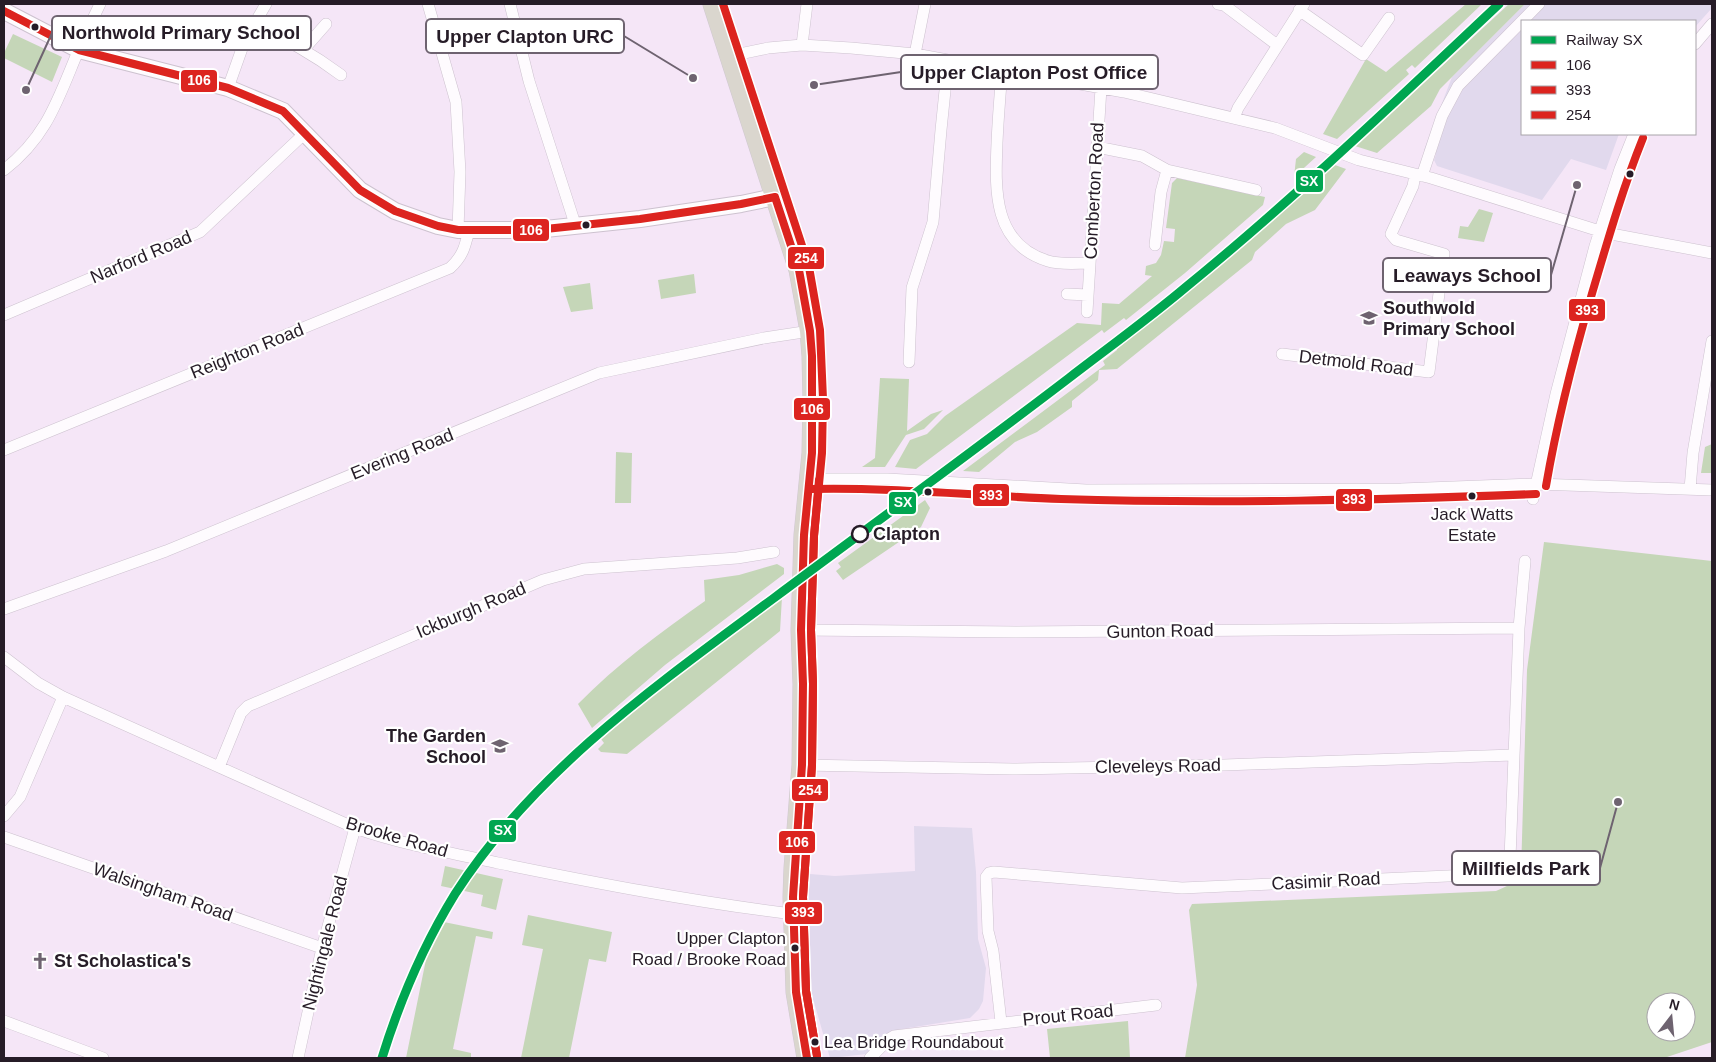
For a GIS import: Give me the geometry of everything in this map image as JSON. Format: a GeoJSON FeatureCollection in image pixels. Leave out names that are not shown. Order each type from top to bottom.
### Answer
{"type":"FeatureCollection","features":[{"type":"Feature","properties":{"kind":"highway"},"geometry":{"type":"LineString","coordinates":[[713,4],[799,270],[810,331],[814,399],[800,630],[803,684],[802,765],[794,868],[793,914],[796,992],[807,1058]]}},
{"type":"Feature","properties":{"kind":"main road"},"geometry":{"type":"LineString","coordinates":[[4,11],[79,50],[228,88],[282,111],[360,190],[394,211],[438,226],[464,230],[536,230],[576,227],[741,204],[775,197]]}},
{"type":"Feature","properties":{"kind":"street"},"geometry":{"type":"LineString","coordinates":[[4,170],[31,144],[46,125],[100,4]]}},
{"type":"Feature","properties":{"kind":"street"},"geometry":{"type":"LineString","coordinates":[[228,88],[238,56],[253,24],[266,4]]}},
{"type":"Feature","properties":{"kind":"street","name":"Reighton Road"},"geometry":{"type":"LineString","coordinates":[[4,450],[450,268],[459,260],[464,250],[464,230],[456,102],[428,4]]}},
{"type":"Feature","properties":{"kind":"street"},"geometry":{"type":"LineString","coordinates":[[510,4],[530,81],[576,227]]}},
{"type":"Feature","properties":{"kind":"street"},"geometry":{"type":"LineString","coordinates":[[802,45],[807,4]]}},
{"type":"Feature","properties":{"kind":"street"},"geometry":{"type":"LineString","coordinates":[[915,54],[925,4]]}},
{"type":"Feature","properties":{"kind":"street"},"geometry":{"type":"LineString","coordinates":[[1218,4],[1224,5],[1277,45]]}},
{"type":"Feature","properties":{"kind":"street"},"geometry":{"type":"LineString","coordinates":[[1523,20],[1539,4]]}},
{"type":"Feature","properties":{"kind":"street"},"geometry":{"type":"LineString","coordinates":[[1234,118],[1238,108],[1302,7],[1363,55],[1389,18]]}},
{"type":"Feature","properties":{"kind":"street"},"geometry":{"type":"LineString","coordinates":[[1418,175],[1442,116],[1458,86],[1521,22]]}},
{"type":"Feature","properties":{"kind":"street"},"geometry":{"type":"LineString","coordinates":[[253,24],[304,49],[341,74]]}},
{"type":"Feature","properties":{"kind":"street"},"geometry":{"type":"LineString","coordinates":[[304,49],[326,24]]}},
{"type":"Feature","properties":{"kind":"street"},"geometry":{"type":"LineString","coordinates":[[1696,43],[1712,24]]}},
{"type":"Feature","properties":{"kind":"street"},"geometry":{"type":"LineString","coordinates":[[730,56],[768,48],[802,45],[915,54],[1124,92],[1275,128],[1375,165],[1418,175],[1599,231],[1712,253]]}},
{"type":"Feature","properties":{"kind":"street"},"geometry":{"type":"LineString","coordinates":[[909,362],[912,288],[933,222],[940,130],[948,61]]}},
{"type":"Feature","properties":{"kind":"street"},"geometry":{"type":"LineString","coordinates":[[1002,71],[996,173],[999,204],[1004,224],[1021,247],[1036,256],[1050,262],[1090,263]]}},
{"type":"Feature","properties":{"kind":"street","name":"Comberton Road"},"geometry":{"type":"LineString","coordinates":[[1087,312],[1101,88]]}},
{"type":"Feature","properties":{"kind":"street","name":"Narford Road"},"geometry":{"type":"LineString","coordinates":[[4,315],[200,232],[305,133]]}},
{"type":"Feature","properties":{"kind":"street"},"geometry":{"type":"LineString","coordinates":[[1533,499],[1556,394],[1599,231],[1634,135]]}},
{"type":"Feature","properties":{"kind":"street"},"geometry":{"type":"LineString","coordinates":[[1097,146],[1142,156],[1168,170],[1256,190]]}},
{"type":"Feature","properties":{"kind":"street"},"geometry":{"type":"LineString","coordinates":[[1155,245],[1161,192],[1168,170]]}},
{"type":"Feature","properties":{"kind":"street","name":"Detmold Road"},"geometry":{"type":"LineString","coordinates":[[1282,354],[1429,372],[1444,254],[1396,240],[1391,234],[1418,175]]}},
{"type":"Feature","properties":{"kind":"street"},"geometry":{"type":"LineString","coordinates":[[1067,294],[1088,294]]}},
{"type":"Feature","properties":{"kind":"street","name":"Evering Road"},"geometry":{"type":"LineString","coordinates":[[4,609],[166,551],[598,373],[764,338],[810,331]]}},
{"type":"Feature","properties":{"kind":"street"},"geometry":{"type":"LineString","coordinates":[[1690,489],[1693,454],[1712,341]]}},
{"type":"Feature","properties":{"kind":"street"},"geometry":{"type":"LineString","coordinates":[[809,478],[900,480],[1078,490],[1151,491],[1400,489],[1536,484],[1712,490]]}},
{"type":"Feature","properties":{"kind":"street","name":"Ickburgh Road"},"geometry":{"type":"LineString","coordinates":[[219,767],[241,713],[248,706],[543,580],[584,569],[737,558],[774,552]]}},
{"type":"Feature","properties":{"kind":"street","name":"Casimir Road"},"geometry":{"type":"LineString","coordinates":[[1001,1022],[993,951],[988,931],[986,877],[994,872],[1182,888],[1492,874],[1503,869],[1510,858],[1519,628],[1525,561]]}},
{"type":"Feature","properties":{"kind":"street","name":"Gunton Road"},"geometry":{"type":"LineString","coordinates":[[800,630],[1016,632],[1519,628]]}},
{"type":"Feature","properties":{"kind":"street","name":"Brooke Road"},"geometry":{"type":"LineString","coordinates":[[4,657],[38,683],[63,697],[354,828],[377,836],[614,887],[732,907],[793,914]]}},
{"type":"Feature","properties":{"kind":"street"},"geometry":{"type":"LineString","coordinates":[[4,816],[20,797],[63,697]]}},
{"type":"Feature","properties":{"kind":"street","name":"Cleveleys Road"},"geometry":{"type":"LineString","coordinates":[[802,765],[1013,769],[1212,766],[1514,755]]}},
{"type":"Feature","properties":{"kind":"street","name":"Nightingale Road"},"geometry":{"type":"LineString","coordinates":[[298,1058],[322,948],[354,828]]}},
{"type":"Feature","properties":{"kind":"street","name":"Walsingham Road"},"geometry":{"type":"LineString","coordinates":[[4,837],[322,948]]}},
{"type":"Feature","properties":{"kind":"street","name":"Prout Road"},"geometry":{"type":"LineString","coordinates":[[870,1058],[889,1038],[894,1036],[1156,1005]]}},
{"type":"Feature","properties":{"kind":"street"},"geometry":{"type":"LineString","coordinates":[[4,1021],[103,1058]]}},
{"type":"Feature","properties":{"kind":"shaded area"},"geometry":{"type":"Polygon","coordinates":[[[1525,4],[1712,4],[1712,8],[1696,26],[1696,20],[1521,20],[1521,135],[1619,135],[1606,170],[1571,159],[1542,200],[1437,166],[1434,160],[1436,154],[1424,150],[1452,77],[1525,4]]]}},
{"type":"Feature","properties":{"kind":"shaded area"},"geometry":{"type":"Polygon","coordinates":[[[914,826],[972,828],[976,872],[978,939],[986,968],[983,1001],[979,1009],[970,1018],[890,1031],[867,1054],[830,1058],[814,1002],[811,1002],[805,974],[806,913],[810,874],[835,876],[915,871],[914,826]]]}},
{"type":"Feature","properties":{"kind":"green space"},"geometry":{"type":"Polygon","coordinates":[[[1466,4],[1482,4],[1415,68],[1412,65],[1406,70],[1409,74],[1337,139],[1323,134],[1366,59],[1386,72],[1466,4]]]}},
{"type":"Feature","properties":{"kind":"green space"},"geometry":{"type":"Polygon","coordinates":[[[1509,4],[1525,4],[1440,89],[1431,106],[1377,153],[1355,146],[1509,4]]]}},
{"type":"Feature","properties":{"kind":"green space"},"geometry":{"type":"Polygon","coordinates":[[[13,34],[62,57],[52,82],[4,58],[4,53],[13,34]]]}},
{"type":"Feature","properties":{"kind":"green space"},"geometry":{"type":"Polygon","coordinates":[[[1304,152],[1316,157],[1294,177],[1296,159],[1304,152]]]}},
{"type":"Feature","properties":{"kind":"green space"},"geometry":{"type":"Polygon","coordinates":[[[1335,165],[1346,169],[1315,210],[1286,224],[1255,252],[1252,260],[1117,369],[1099,370],[1098,380],[1072,401],[1072,407],[1037,432],[1015,442],[979,472],[963,471],[1105,365],[1103,361],[1218,267],[1335,165]]]}},
{"type":"Feature","properties":{"kind":"green space"},"geometry":{"type":"Polygon","coordinates":[[[1177,178],[1265,197],[1263,205],[1185,273],[1126,320],[1124,318],[1104,333],[1102,330],[916,469],[895,467],[910,440],[927,434],[945,416],[1077,323],[1101,325],[1102,303],[1119,304],[1152,276],[1145,275],[1146,266],[1156,263],[1161,255],[1164,241],[1174,242],[1175,229],[1166,228],[1172,183],[1177,178]]]}},
{"type":"Feature","properties":{"kind":"green space"},"geometry":{"type":"Polygon","coordinates":[[[1479,209],[1493,213],[1484,242],[1458,238],[1460,226],[1468,227],[1479,209]]]}},
{"type":"Feature","properties":{"kind":"green space"},"geometry":{"type":"Polygon","coordinates":[[[694,274],[696,293],[661,299],[658,280],[694,274]]]}},
{"type":"Feature","properties":{"kind":"green space"},"geometry":{"type":"Polygon","coordinates":[[[590,283],[593,309],[571,312],[563,287],[590,283]]]}},
{"type":"Feature","properties":{"kind":"green space"},"geometry":{"type":"Polygon","coordinates":[[[880,378],[909,379],[907,431],[931,414],[943,410],[924,429],[906,435],[885,467],[862,467],[875,458],[880,378]]]}},
{"type":"Feature","properties":{"kind":"green space"},"geometry":{"type":"Polygon","coordinates":[[[1712,444],[1712,473],[1701,473],[1705,447],[1712,444]]]}},
{"type":"Feature","properties":{"kind":"green space"},"geometry":{"type":"Polygon","coordinates":[[[616,452],[632,453],[631,503],[615,503],[616,452]]]}},
{"type":"Feature","properties":{"kind":"green space"},"geometry":{"type":"Polygon","coordinates":[[[925,500],[930,508],[921,527],[843,580],[836,571],[841,567],[838,563],[925,500]]]}},
{"type":"Feature","properties":{"kind":"green space"},"geometry":{"type":"Polygon","coordinates":[[[1544,542],[1712,561],[1712,1042],[1664,1058],[1185,1058],[1197,985],[1189,910],[1192,904],[1496,891],[1511,884],[1521,872],[1527,670],[1544,542]]]}},
{"type":"Feature","properties":{"kind":"green space"},"geometry":{"type":"Polygon","coordinates":[[[777,564],[784,568],[784,574],[665,665],[592,728],[578,704],[623,662],[705,601],[704,580],[739,575],[777,564]]]}},
{"type":"Feature","properties":{"kind":"green space"},"geometry":{"type":"Polygon","coordinates":[[[782,597],[780,631],[627,754],[601,752],[598,749],[604,743],[601,739],[669,682],[782,597]]]}},
{"type":"Feature","properties":{"kind":"green space"},"geometry":{"type":"Polygon","coordinates":[[[445,866],[503,879],[496,910],[481,906],[483,895],[441,886],[445,866]]]}},
{"type":"Feature","properties":{"kind":"green space"},"geometry":{"type":"Polygon","coordinates":[[[528,915],[612,932],[606,962],[589,959],[569,1058],[521,1058],[543,949],[522,945],[528,915]]]}},
{"type":"Feature","properties":{"kind":"green space"},"geometry":{"type":"Polygon","coordinates":[[[434,920],[493,932],[492,939],[476,936],[453,1049],[471,1053],[471,1058],[406,1058],[434,920]]]}},
{"type":"Feature","properties":{"kind":"green space"},"geometry":{"type":"Polygon","coordinates":[[[1128,1021],[1130,1058],[1050,1058],[1047,1029],[1128,1021]]]}},
{"type":"Feature","properties":{"kind":"rail line","name":"SX"},"geometry":{"type":"LineString","coordinates":[[382,1058],[396,1015],[413,974],[455,894],[487,849],[522,808],[560,769],[601,732],[686,663],[995,434],[1172,299],[1306,184],[1499,4]]}},
{"type":"Feature","properties":{"kind":"transit line","name":"254"},"geometry":{"type":"LineString","coordinates":[[723,4],[809,267],[820,330],[823,399],[822,453],[814,536],[811,630],[813,684],[812,765],[803,897],[806,991],[817,1056]]}},
{"type":"Feature","properties":{"kind":"transit line","name":"106"},"geometry":{"type":"LineString","coordinates":[[4,11],[79,50],[228,88],[283,111],[360,190],[395,211],[438,226],[458,230],[536,230],[640,219],[775,197]]}},
{"type":"Feature","properties":{"kind":"transit line","name":"393"},"geometry":{"type":"LineString","coordinates":[[1546,486],[1560,414],[1584,320],[1615,217],[1643,138]]}},
{"type":"Feature","properties":{"kind":"transit line","name":"106"},"geometry":{"type":"LineString","coordinates":[[775,197],[799,270],[810,331],[812,356],[812,453],[804,535],[801,630],[803,684],[802,765],[793,897],[796,992],[807,1058]]}},
{"type":"Feature","properties":{"kind":"transit line","name":"393"},"geometry":{"type":"LineString","coordinates":[[817,1056],[806,991],[803,897],[812,765],[813,684],[811,630],[814,536],[819,480]]}},
{"type":"Feature","properties":{"kind":"transit line","name":"393"},"geometry":{"type":"LineString","coordinates":[[809,489],[904,490],[1061,499],[1180,501],[1358,500],[1536,494]]}},
{"type":"Feature","properties":{"kind":"place","name":"Upper Clapton URC"},"geometry":{"type":"Point","coordinates":[693,78]}},
{"type":"Feature","properties":{"kind":"place","name":"Upper Clapton Post Office"},"geometry":{"type":"Point","coordinates":[814,85]}},
{"type":"Feature","properties":{"kind":"place","name":"Northwold Primary School"},"geometry":{"type":"Point","coordinates":[26,90]}},
{"type":"Feature","properties":{"kind":"place","name":"Leaways School"},"geometry":{"type":"Point","coordinates":[1577,185]}},
{"type":"Feature","properties":{"kind":"place","name":"Southwold Primary School"},"geometry":{"type":"Point","coordinates":[1369,318]}},
{"type":"Feature","properties":{"kind":"place","name":"Jack Watts Estate"},"geometry":{"type":"Point","coordinates":[1472,496]}},
{"type":"Feature","properties":{"kind":"place","name":"Clapton"},"geometry":{"type":"Point","coordinates":[860,534]}},
{"type":"Feature","properties":{"kind":"place","name":"The Garden School"},"geometry":{"type":"Point","coordinates":[500,746]}},
{"type":"Feature","properties":{"kind":"place","name":"Millfields Park"},"geometry":{"type":"Point","coordinates":[1618,802]}},
{"type":"Feature","properties":{"kind":"place","name":"Upper Clapton Road / Brooke Road"},"geometry":{"type":"Point","coordinates":[795,948]}},
{"type":"Feature","properties":{"kind":"place","name":"St Scholastica's"},"geometry":{"type":"Point","coordinates":[40,961]}},
{"type":"Feature","properties":{"kind":"place","name":"Lea Bridge Roundabout"},"geometry":{"type":"Point","coordinates":[815,1042]}}]}
